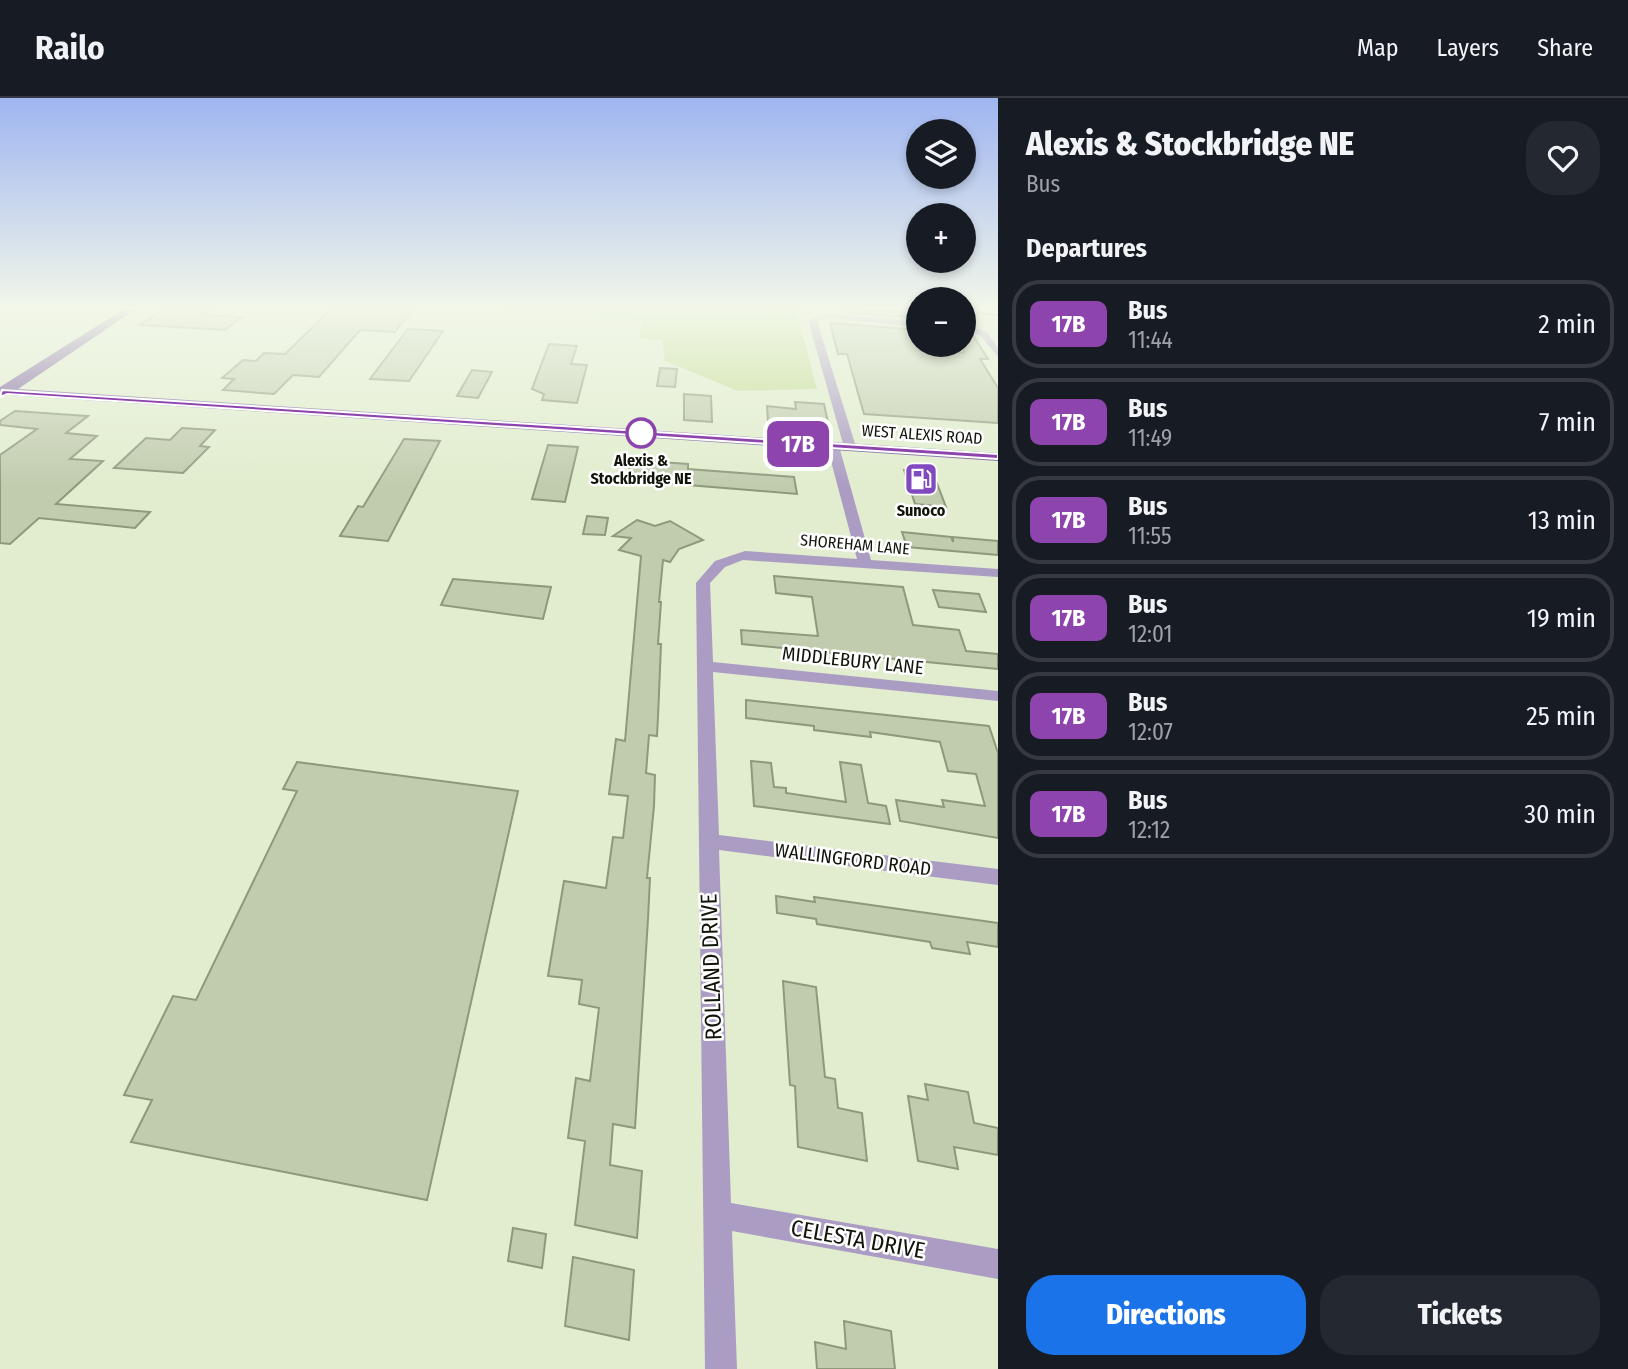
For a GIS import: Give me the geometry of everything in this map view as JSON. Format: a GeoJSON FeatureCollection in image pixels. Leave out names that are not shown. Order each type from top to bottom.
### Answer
{"type":"FeatureCollection","features":[{"type":"Feature","properties":{"kind":"main road"},"geometry":{"type":"LineString","coordinates":[[2,393],[40,368]]}},
{"type":"Feature","properties":{"kind":"main road","name":"WEST ALEXIS ROAD"},"geometry":{"type":"LineString","coordinates":[[2,393],[998,457]]}},
{"type":"Feature","properties":{"kind":"street"},"geometry":{"type":"LineString","coordinates":[[826,368],[850,447]]}},
{"type":"Feature","properties":{"kind":"street"},"geometry":{"type":"LineString","coordinates":[[833,446],[865,562]]}},
{"type":"Feature","properties":{"kind":"street","name":"SHOREHAM LANE"},"geometry":{"type":"LineString","coordinates":[[713,568],[726,560],[745,555],[998,573]]}},
{"type":"Feature","properties":{"kind":"street","name":"ROLLAND DRIVE"},"geometry":{"type":"LineString","coordinates":[[713,568],[703,583],[721,1369]]}},
{"type":"Feature","properties":{"kind":"street","name":"MIDDLEBURY LANE"},"geometry":{"type":"LineString","coordinates":[[704,666],[998,696]]}},
{"type":"Feature","properties":{"kind":"street","name":"WALLINGFORD ROAD"},"geometry":{"type":"LineString","coordinates":[[708,841],[998,877]]}},
{"type":"Feature","properties":{"kind":"street","name":"CELESTA DRIVE"},"geometry":{"type":"LineString","coordinates":[[719,1215],[998,1264]]}},
{"type":"Feature","properties":{"kind":"green space"},"geometry":{"type":"Polygon","coordinates":[[[683,368],[812,368],[817,389],[738,391],[683,368]]]}},
{"type":"Feature","properties":{"kind":"building"},"geometry":{"type":"Polygon","coordinates":[[[233,368],[327,368],[319,377],[293,375],[274,394],[223,390],[234,379],[222,378],[233,368]]]}},
{"type":"Feature","properties":{"kind":"building"},"geometry":{"type":"Polygon","coordinates":[[[378,368],[418,368],[409,381],[370,379],[378,368]]]}},
{"type":"Feature","properties":{"kind":"building"},"geometry":{"type":"Polygon","coordinates":[[[540,368],[586,368],[577,403],[542,400],[544,394],[532,389],[540,368]]]}},
{"type":"Feature","properties":{"kind":"building"},"geometry":{"type":"Polygon","coordinates":[[[660,368],[677,369],[675,387],[657,386],[660,368]]]}},
{"type":"Feature","properties":{"kind":"building"},"geometry":{"type":"Polygon","coordinates":[[[851,368],[986,368],[998,388],[998,423],[864,414],[851,368]]]}},
{"type":"Feature","properties":{"kind":"building"},"geometry":{"type":"Polygon","coordinates":[[[472,370],[492,372],[478,398],[457,396],[472,370]]]}},
{"type":"Feature","properties":{"kind":"building"},"geometry":{"type":"Polygon","coordinates":[[[684,394],[711,396],[712,422],[684,420],[684,394]]]}},
{"type":"Feature","properties":{"kind":"building"},"geometry":{"type":"Polygon","coordinates":[[[795,402],[824,404],[829,427],[768,422],[767,406],[796,409],[795,402]]]}},
{"type":"Feature","properties":{"kind":"building"},"geometry":{"type":"Polygon","coordinates":[[[15,411],[88,416],[66,433],[97,436],[70,459],[103,461],[56,504],[150,512],[135,528],[39,518],[10,544],[0,543],[0,455],[37,429],[0,425],[0,421],[15,411]]]}},
{"type":"Feature","properties":{"kind":"building"},"geometry":{"type":"Polygon","coordinates":[[[182,428],[215,430],[200,446],[209,447],[183,473],[114,468],[146,438],[170,440],[182,428]]]}},
{"type":"Feature","properties":{"kind":"building"},"geometry":{"type":"Polygon","coordinates":[[[404,439],[440,441],[388,541],[340,536],[358,506],[363,507],[404,439]]]}},
{"type":"Feature","properties":{"kind":"building"},"geometry":{"type":"Polygon","coordinates":[[[548,445],[578,447],[565,502],[532,499],[548,445]]]}},
{"type":"Feature","properties":{"kind":"building"},"geometry":{"type":"Polygon","coordinates":[[[631,460],[688,464],[688,469],[794,477],[797,494],[627,480],[631,460]]]}},
{"type":"Feature","properties":{"kind":"building"},"geometry":{"type":"Polygon","coordinates":[[[904,470],[933,473],[946,507],[915,504],[904,470]]]}},
{"type":"Feature","properties":{"kind":"building"},"geometry":{"type":"Polygon","coordinates":[[[587,516],[608,518],[605,535],[583,534],[587,516]]]}},
{"type":"Feature","properties":{"kind":"building"},"geometry":{"type":"Polygon","coordinates":[[[637,520],[655,526],[670,521],[703,540],[679,549],[670,562],[663,560],[659,602],[658,644],[661,644],[657,736],[649,735],[646,773],[655,775],[647,878],[650,878],[635,1128],[613,1124],[610,1165],[642,1171],[637,1238],[575,1225],[585,1141],[568,1138],[576,1078],[590,1081],[599,1008],[579,1004],[582,980],[548,976],[564,881],[606,888],[613,837],[623,838],[628,796],[609,794],[616,739],[625,741],[641,556],[619,550],[631,538],[613,536],[637,520]]]}},
{"type":"Feature","properties":{"kind":"building"},"geometry":{"type":"Polygon","coordinates":[[[902,532],[951,537],[953,542],[953,537],[998,541],[998,555],[907,547],[902,532]]]}},
{"type":"Feature","properties":{"kind":"building"},"geometry":{"type":"Polygon","coordinates":[[[774,576],[903,587],[913,625],[959,630],[966,651],[998,654],[998,669],[742,644],[741,630],[818,636],[812,597],[776,593],[774,576]]]}},
{"type":"Feature","properties":{"kind":"building"},"geometry":{"type":"Polygon","coordinates":[[[453,579],[551,587],[543,619],[441,605],[453,579]]]}},
{"type":"Feature","properties":{"kind":"building"},"geometry":{"type":"Polygon","coordinates":[[[933,590],[979,594],[986,612],[939,607],[933,590]]]}},
{"type":"Feature","properties":{"kind":"building"},"geometry":{"type":"Polygon","coordinates":[[[746,700],[989,726],[998,753],[998,838],[900,821],[896,800],[944,807],[942,800],[985,806],[976,774],[948,771],[940,742],[870,732],[871,737],[814,730],[814,726],[746,718],[746,700]]]}},
{"type":"Feature","properties":{"kind":"building"},"geometry":{"type":"Polygon","coordinates":[[[751,761],[771,763],[774,787],[786,788],[786,793],[846,802],[840,762],[861,765],[868,803],[886,806],[890,824],[754,806],[751,761]]]}},
{"type":"Feature","properties":{"kind":"building"},"geometry":{"type":"Polygon","coordinates":[[[297,762],[518,791],[427,1200],[131,1142],[152,1100],[124,1095],[173,996],[196,1000],[297,791],[283,789],[297,762]]]}},
{"type":"Feature","properties":{"kind":"building"},"geometry":{"type":"Polygon","coordinates":[[[776,896],[815,902],[814,897],[998,923],[998,947],[967,942],[970,954],[932,948],[930,942],[817,924],[816,919],[777,913],[776,896]]]}},
{"type":"Feature","properties":{"kind":"building"},"geometry":{"type":"Polygon","coordinates":[[[783,981],[816,987],[825,1077],[835,1079],[838,1108],[862,1113],[867,1161],[798,1147],[795,1086],[790,1085],[783,981]]]}},
{"type":"Feature","properties":{"kind":"building"},"geometry":{"type":"Polygon","coordinates":[[[925,1084],[968,1092],[974,1123],[998,1128],[998,1155],[954,1147],[958,1169],[918,1161],[908,1096],[928,1100],[925,1084]]]}},
{"type":"Feature","properties":{"kind":"building"},"geometry":{"type":"Polygon","coordinates":[[[513,1228],[546,1234],[542,1268],[508,1261],[513,1228]]]}},
{"type":"Feature","properties":{"kind":"building"},"geometry":{"type":"Polygon","coordinates":[[[573,1257],[634,1270],[629,1340],[565,1326],[573,1257]]]}},
{"type":"Feature","properties":{"kind":"building"},"geometry":{"type":"Polygon","coordinates":[[[844,1321],[891,1331],[895,1369],[817,1369],[815,1342],[846,1349],[844,1321]]]}},
{"type":"Feature","properties":{"kind":"bus line","name":"17B"},"geometry":{"type":"LineString","coordinates":[[0,395],[5,391],[998,457]]}},
{"type":"Feature","properties":{"kind":"place","name":"Alexis & Stockbridge NE"},"geometry":{"type":"Point","coordinates":[641,433]}},
{"type":"Feature","properties":{"kind":"place","name":"Sunoco"},"geometry":{"type":"Point","coordinates":[921,479]}}]}
